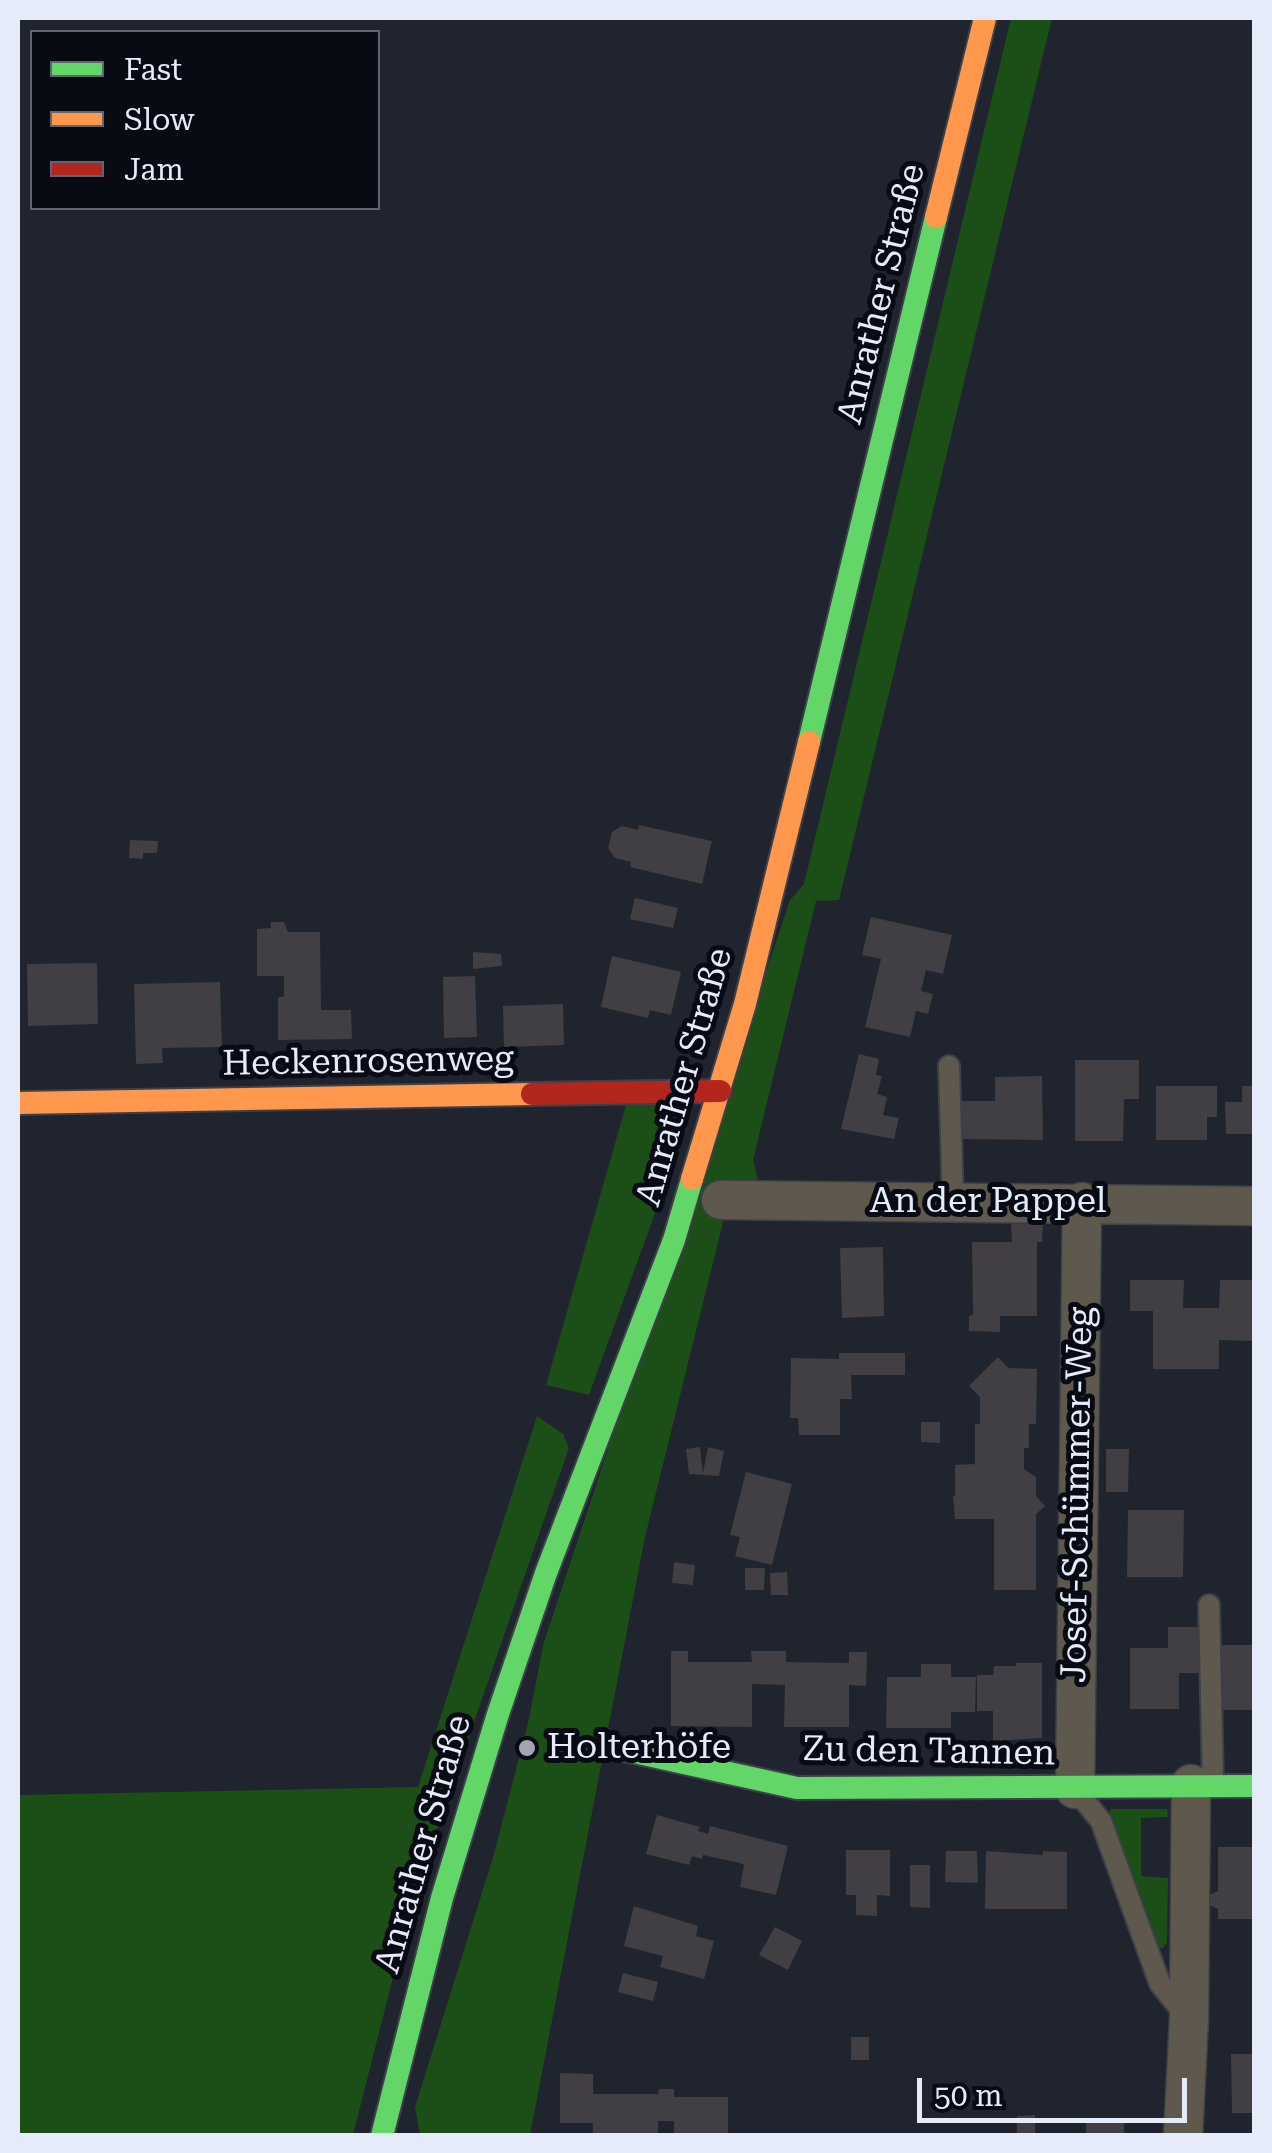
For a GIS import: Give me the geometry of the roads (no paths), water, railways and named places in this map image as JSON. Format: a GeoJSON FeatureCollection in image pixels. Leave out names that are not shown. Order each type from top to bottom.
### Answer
{"type":"FeatureCollection","features":[{"type":"Feature","properties":{"kind":"main road","name":"Anrather Straße"},"geometry":{"type":"LineString","coordinates":[[382,2136],[442,1898],[498,1714],[546,1573],[669,1253],[745,1004],[985,18]]}},
{"type":"Feature","properties":{"kind":"main road","name":"Heckenrosenweg"},"geometry":{"type":"LineString","coordinates":[[18,1103],[720,1091]]}},
{"type":"Feature","properties":{"kind":"main road","name":"Zu den Tannen"},"geometry":{"type":"LineString","coordinates":[[607,1746],[797,1788],[1254,1786]]}},
{"type":"Feature","properties":{"kind":"street","name":"An der Pappel"},"geometry":{"type":"LineString","coordinates":[[721,1200],[1254,1206]]}},
{"type":"Feature","properties":{"kind":"street","name":"Josef-Schümmer-Weg"},"geometry":{"type":"LineString","coordinates":[[1074,1789],[1082,1202]]}},
{"type":"Feature","properties":{"kind":"street"},"geometry":{"type":"LineString","coordinates":[[1184,2136],[1202,1785]]}},
{"type":"Feature","properties":{"kind":"lane"},"geometry":{"type":"LineString","coordinates":[[949,1066],[953,1203]]}},
{"type":"Feature","properties":{"kind":"lane"},"geometry":{"type":"LineString","coordinates":[[1202,1785],[1209,1606]]}},
{"type":"Feature","properties":{"kind":"lane"},"geometry":{"type":"LineString","coordinates":[[1074,1789],[1102,1821],[1160,1984],[1189,2019]]}},
{"type":"Feature","properties":{"kind":"place","name":"Holterhöfe"},"geometry":{"type":"Point","coordinates":[527,1748]}}]}
